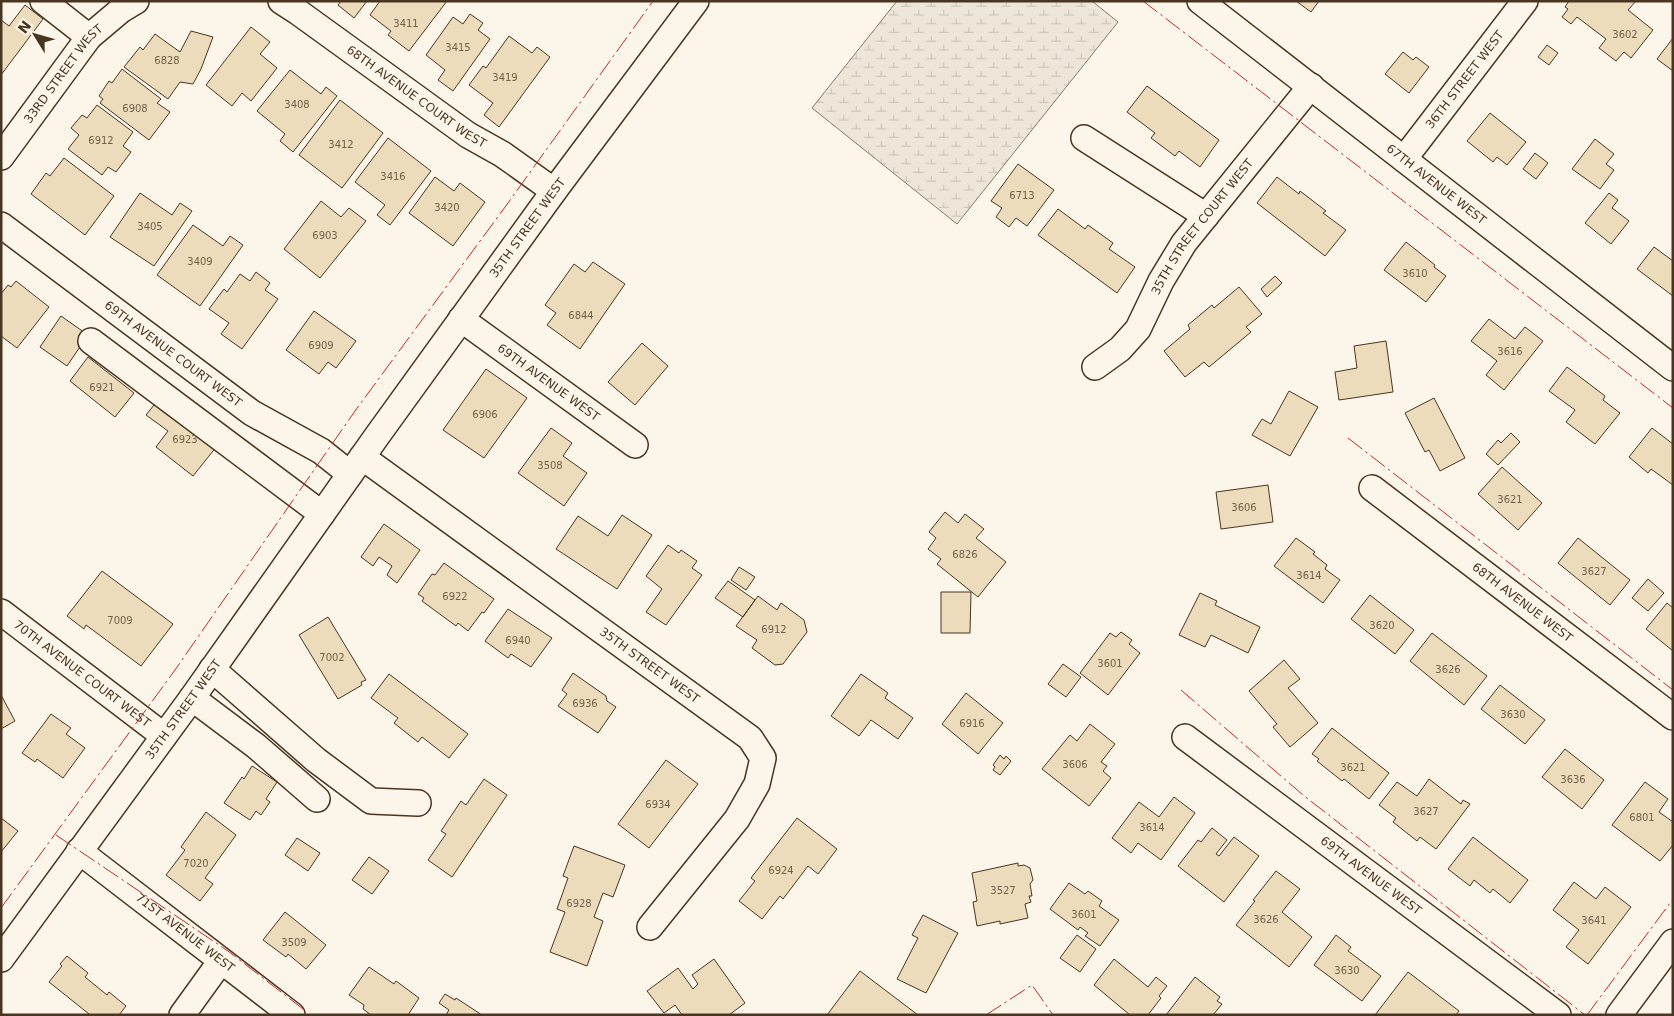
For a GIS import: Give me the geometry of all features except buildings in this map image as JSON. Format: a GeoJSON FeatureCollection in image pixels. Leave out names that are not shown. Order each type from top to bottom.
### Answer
{"type":"FeatureCollection","features":[{"type":"Feature","properties":{"kind":"street"},"geometry":{"type":"LineString","coordinates":[[43,1],[89,38]]}},
{"type":"Feature","properties":{"kind":"street","name":"33RD STREET WEST"},"geometry":{"type":"LineString","coordinates":[[1,157],[89,38],[121,10],[136,1]]}},
{"type":"Feature","properties":{"kind":"street","name":"68TH AVENUE COURT WEST"},"geometry":{"type":"LineString","coordinates":[[281,1],[468,135],[502,154],[554,191]]}},
{"type":"Feature","properties":{"kind":"street","name":"35TH STREET WEST"},"geometry":{"type":"LineString","coordinates":[[1,959],[192,698],[461,319],[696,1]]}},
{"type":"Feature","properties":{"kind":"street","name":"67TH AVENUE WEST"},"geometry":{"type":"LineString","coordinates":[[1200,1],[1673,368]]}},
{"type":"Feature","properties":{"kind":"street","name":"36TH STREET WEST"},"geometry":{"type":"LineString","coordinates":[[1404,159],[1525,1]]}},
{"type":"Feature","properties":{"kind":"street","name":"35TH STREET COURT WEST"},"geometry":{"type":"LineString","coordinates":[[1095,367],[1120,349],[1138,328],[1161,281],[1184,243],[1311,86]]}},
{"type":"Feature","properties":{"kind":"street"},"geometry":{"type":"LineString","coordinates":[[1084,138],[1206,216]]}},
{"type":"Feature","properties":{"kind":"street","name":"69TH AVENUE COURT WEST"},"geometry":{"type":"LineString","coordinates":[[1,225],[252,413],[321,451],[356,466]]}},
{"type":"Feature","properties":{"kind":"street","name":"69TH AVENUE WEST"},"geometry":{"type":"LineString","coordinates":[[461,319],[634,445]]}},
{"type":"Feature","properties":{"kind":"street"},"geometry":{"type":"LineString","coordinates":[[91,341],[322,514]]}},
{"type":"Feature","properties":{"kind":"street","name":"35TH STREET WEST"},"geometry":{"type":"LineString","coordinates":[[356,466],[750,738],[763,758],[757,784],[737,819],[650,927]]}},
{"type":"Feature","properties":{"kind":"street","name":"68TH AVENUE WEST"},"geometry":{"type":"LineString","coordinates":[[1372,488],[1673,716]]}},
{"type":"Feature","properties":{"kind":"street","name":"70TH AVENUE COURT WEST"},"geometry":{"type":"LineString","coordinates":[[1,612],[164,736]]}},
{"type":"Feature","properties":{"kind":"street"},"geometry":{"type":"LineString","coordinates":[[212,669],[316,760],[371,801],[418,803]]}},
{"type":"Feature","properties":{"kind":"street"},"geometry":{"type":"LineString","coordinates":[[192,698],[256,746],[317,799]]}},
{"type":"Feature","properties":{"kind":"street","name":"69TH AVENUE WEST"},"geometry":{"type":"LineString","coordinates":[[1185,737],[1558,1015]]}},
{"type":"Feature","properties":{"kind":"street","name":"71ST AVENUE WEST"},"geometry":{"type":"LineString","coordinates":[[79,852],[292,1015]]}},
{"type":"Feature","properties":{"kind":"street"},"geometry":{"type":"LineString","coordinates":[[1619,1015],[1673,942]]}},
{"type":"Feature","properties":{"kind":"street"},"geometry":{"type":"LineString","coordinates":[[182,1015],[221,961]]}},
{"type":"Feature","properties":{"kind":"green space"},"geometry":{"type":"Polygon","coordinates":[[[897,1],[1092,1],[1118,22],[957,224],[812,108],[897,1]]]}},
{"type":"Feature","properties":{"kind":"power"},"geometry":{"type":"LineString","coordinates":[[1,908],[175,670],[355,411],[653,1]]}},
{"type":"Feature","properties":{"kind":"power"},"geometry":{"type":"LineString","coordinates":[[1143,1],[1673,408]]}},
{"type":"Feature","properties":{"kind":"power"},"geometry":{"type":"LineString","coordinates":[[1348,438],[1673,690]]}},
{"type":"Feature","properties":{"kind":"power"},"geometry":{"type":"LineString","coordinates":[[1181,690],[1303,795],[1585,1015]]}},
{"type":"Feature","properties":{"kind":"power"},"geometry":{"type":"LineString","coordinates":[[56,835],[228,951],[303,1009]]}},
{"type":"Feature","properties":{"kind":"power"},"geometry":{"type":"LineString","coordinates":[[1587,1015],[1673,899]]}},
{"type":"Feature","properties":{"kind":"power"},"geometry":{"type":"LineString","coordinates":[[986,1015],[1032,985],[1053,1015]]}}]}
